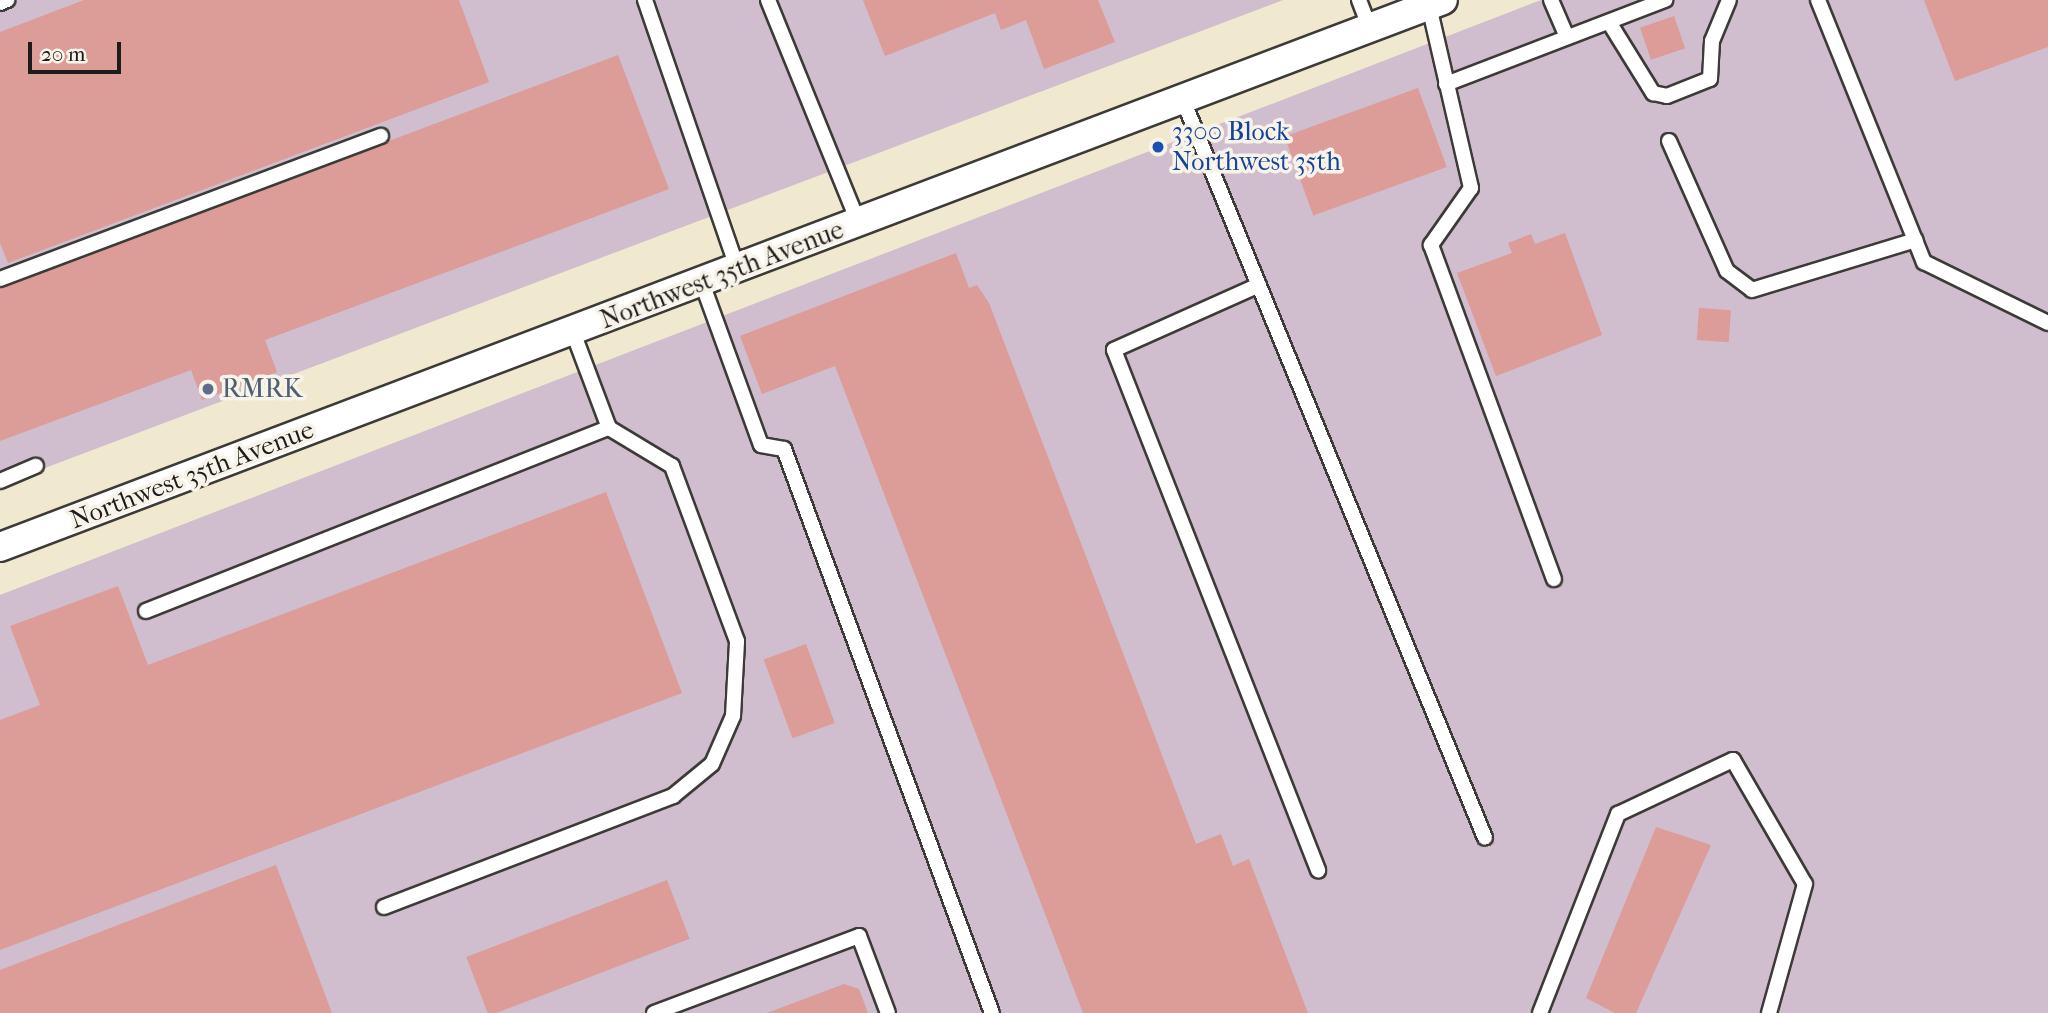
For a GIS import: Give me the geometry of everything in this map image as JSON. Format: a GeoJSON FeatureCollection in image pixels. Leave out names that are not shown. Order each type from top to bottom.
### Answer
{"type":"FeatureCollection","features":[{"type":"Feature","properties":{"kind":"street","name":"Northwest 35th Avenue"},"geometry":{"type":"LineString","coordinates":[[2,539],[573,332],[1436,3]]}},
{"type":"Feature","properties":{"kind":"lane"},"geometry":{"type":"LineString","coordinates":[[0,3],[7,0]]}},
{"type":"Feature","properties":{"kind":"lane"},"geometry":{"type":"LineString","coordinates":[[645,0],[738,270]]}},
{"type":"Feature","properties":{"kind":"lane"},"geometry":{"type":"LineString","coordinates":[[768,0],[859,223]]}},
{"type":"Feature","properties":{"kind":"lane"},"geometry":{"type":"LineString","coordinates":[[1359,0],[1370,28]]}},
{"type":"Feature","properties":{"kind":"lane"},"geometry":{"type":"LineString","coordinates":[[1551,0],[1567,37]]}},
{"type":"Feature","properties":{"kind":"lane"},"geometry":{"type":"LineString","coordinates":[[1446,84],[1665,0]]}},
{"type":"Feature","properties":{"kind":"lane"},"geometry":{"type":"LineString","coordinates":[[1609,22],[1653,93],[1667,96],[1710,79],[1712,41],[1729,0]]}},
{"type":"Feature","properties":{"kind":"lane"},"geometry":{"type":"LineString","coordinates":[[1818,0],[1924,262],[2048,323]]}},
{"type":"Feature","properties":{"kind":"lane"},"geometry":{"type":"LineString","coordinates":[[1436,3],[1446,84],[1471,188],[1431,246],[1555,579]]}},
{"type":"Feature","properties":{"kind":"lane"},"geometry":{"type":"LineString","coordinates":[[1183,100],[1485,838]]}},
{"type":"Feature","properties":{"kind":"lane"},"geometry":{"type":"LineString","coordinates":[[0,279],[381,136]]}},
{"type":"Feature","properties":{"kind":"lane"},"geometry":{"type":"LineString","coordinates":[[1669,141],[1727,271],[1752,290],[1916,240]]}},
{"type":"Feature","properties":{"kind":"lane"},"geometry":{"type":"LineString","coordinates":[[702,283],[761,445],[784,449],[992,1013]]}},
{"type":"Feature","properties":{"kind":"lane"},"geometry":{"type":"LineString","coordinates":[[1259,285],[1114,350],[1318,870]]}},
{"type":"Feature","properties":{"kind":"lane"},"geometry":{"type":"LineString","coordinates":[[384,907],[673,796],[712,764],[733,716],[737,641],[672,466],[609,428],[573,332]]}},
{"type":"Feature","properties":{"kind":"lane"},"geometry":{"type":"LineString","coordinates":[[146,611],[609,428]]}},
{"type":"Feature","properties":{"kind":"lane"},"geometry":{"type":"LineString","coordinates":[[0,481],[36,466]]}},
{"type":"Feature","properties":{"kind":"lane"},"geometry":{"type":"LineString","coordinates":[[1541,1013],[1619,814],[1733,760],[1805,884],[1769,1013]]}},
{"type":"Feature","properties":{"kind":"lane"},"geometry":{"type":"LineString","coordinates":[[654,1013],[859,936],[888,1013]]}},
{"type":"Feature","properties":{"kind":"shaded area"},"geometry":{"type":"Polygon","coordinates":[[[0,0],[1283,0],[0,485],[0,0]]]}},
{"type":"Feature","properties":{"kind":"shaded area"},"geometry":{"type":"Polygon","coordinates":[[[1541,0],[2048,0],[2048,1013],[0,1013],[0,595],[1541,0]]]}},
{"type":"Feature","properties":{"kind":"building"},"geometry":{"type":"Polygon","coordinates":[[[84,0],[459,0],[489,82],[8,263],[0,243],[0,32],[84,0]]]}},
{"type":"Feature","properties":{"kind":"building"},"geometry":{"type":"Polygon","coordinates":[[[863,0],[1098,0],[1115,42],[1044,69],[1026,20],[1001,30],[995,13],[885,56],[863,0]]]}},
{"type":"Feature","properties":{"kind":"building"},"geometry":{"type":"Polygon","coordinates":[[[1924,0],[2048,0],[2048,47],[1955,81],[1924,0]]]}},
{"type":"Feature","properties":{"kind":"building"},"geometry":{"type":"Polygon","coordinates":[[[1674,16],[1685,48],[1651,60],[1640,28],[1674,16]]]}},
{"type":"Feature","properties":{"kind":"building"},"geometry":{"type":"Polygon","coordinates":[[[618,55],[669,189],[265,340],[277,372],[202,400],[191,370],[0,441],[0,287],[618,55]]]}},
{"type":"Feature","properties":{"kind":"building"},"geometry":{"type":"Polygon","coordinates":[[[1418,88],[1447,167],[1313,216],[1285,137],[1418,88]]]}},
{"type":"Feature","properties":{"kind":"building"},"geometry":{"type":"Polygon","coordinates":[[[1565,233],[1602,335],[1496,376],[1457,273],[1512,253],[1508,243],[1531,234],[1535,244],[1565,233]]]}},
{"type":"Feature","properties":{"kind":"building"},"geometry":{"type":"Polygon","coordinates":[[[956,253],[969,288],[977,285],[989,303],[1196,844],[1221,834],[1233,866],[1249,859],[1308,1013],[1083,1013],[835,366],[762,394],[740,336],[956,253]]]}},
{"type":"Feature","properties":{"kind":"building"},"geometry":{"type":"Polygon","coordinates":[[[1699,308],[1731,310],[1729,342],[1697,340],[1699,308]]]}},
{"type":"Feature","properties":{"kind":"building"},"geometry":{"type":"Polygon","coordinates":[[[606,492],[682,693],[0,950],[0,720],[40,705],[10,626],[118,586],[148,665],[606,492]]]}},
{"type":"Feature","properties":{"kind":"building"},"geometry":{"type":"Polygon","coordinates":[[[806,644],[835,723],[792,738],[764,659],[806,644]]]}},
{"type":"Feature","properties":{"kind":"building"},"geometry":{"type":"Polygon","coordinates":[[[1656,827],[1711,845],[1636,1013],[1615,1013],[1586,998],[1656,827]]]}},
{"type":"Feature","properties":{"kind":"building"},"geometry":{"type":"Polygon","coordinates":[[[276,865],[332,1013],[0,1013],[0,970],[276,865]]]}},
{"type":"Feature","properties":{"kind":"building"},"geometry":{"type":"Polygon","coordinates":[[[667,880],[690,939],[496,1013],[488,1013],[466,957],[667,880]]]}},
{"type":"Feature","properties":{"kind":"building"},"geometry":{"type":"Polygon","coordinates":[[[844,984],[859,989],[868,1013],[767,1013],[844,984]]]}},
{"type":"Feature","properties":{"kind":"place","name":"3300 Block Northwest 35th"},"geometry":{"type":"Point","coordinates":[1158,147]}},
{"type":"Feature","properties":{"kind":"place","name":"RMRK"},"geometry":{"type":"Point","coordinates":[208,389]}}]}
